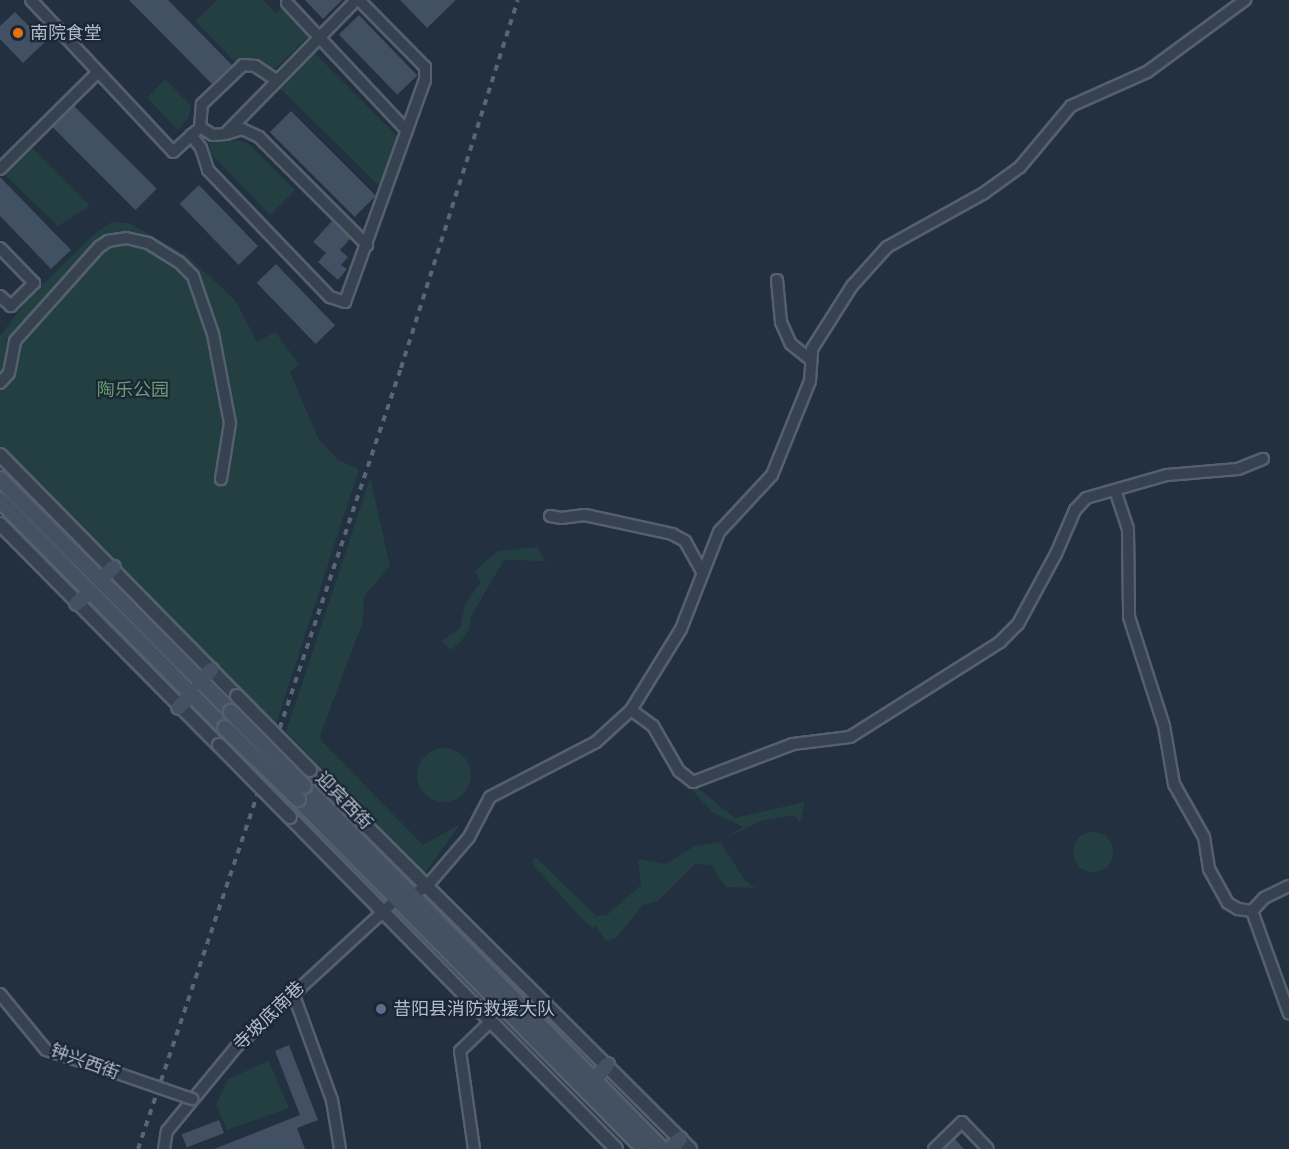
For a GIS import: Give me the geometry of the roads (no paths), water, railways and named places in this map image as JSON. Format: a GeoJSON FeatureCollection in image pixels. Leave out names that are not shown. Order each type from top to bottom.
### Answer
{"type":"FeatureCollection","features":[{"type":"Feature","properties":{"kind":"main road","name":"迎宾西街"},"geometry":{"type":"LineString","coordinates":[[0,479],[96,585],[195,688],[225,728],[644,1149]]}},
{"type":"Feature","properties":{"kind":"main road","name":"迎宾西街"},"geometry":{"type":"LineString","coordinates":[[0,500],[96,585]]}},
{"type":"Feature","properties":{"kind":"main road"},"geometry":{"type":"LineString","coordinates":[[77,603],[113,568]]}},
{"type":"Feature","properties":{"kind":"main road"},"geometry":{"type":"LineString","coordinates":[[179,706],[211,669]]}},
{"type":"Feature","properties":{"kind":"main road","name":"迎宾西街"},"geometry":{"type":"LineString","coordinates":[[195,688],[231,712],[662,1149]]}},
{"type":"Feature","properties":{"kind":"main road"},"geometry":{"type":"LineString","coordinates":[[396,900],[411,896]]}},
{"type":"Feature","properties":{"kind":"main road"},"geometry":{"type":"LineString","coordinates":[[594,1080],[607,1065]]}},
{"type":"Feature","properties":{"kind":"street"},"geometry":{"type":"LineString","coordinates":[[23,0],[173,152],[200,127],[202,104],[243,64],[255,66],[276,80]]}},
{"type":"Feature","properties":{"kind":"street"},"geometry":{"type":"LineString","coordinates":[[31,0],[97,73]]}},
{"type":"Feature","properties":{"kind":"street"},"geometry":{"type":"LineString","coordinates":[[192,135],[201,148],[208,170],[339,303],[350,296],[425,80],[425,67],[357,0],[225,134]]}},
{"type":"Feature","properties":{"kind":"street"},"geometry":{"type":"LineString","coordinates":[[411,896],[427,885],[469,837],[490,797],[596,742],[631,710],[681,629],[702,572],[728,520],[757,495],[772,475],[810,381],[812,349],[852,286],[886,247],[984,193],[1020,167],[1071,106],[1147,72],[1245,0]]}},
{"type":"Feature","properties":{"kind":"street"},"geometry":{"type":"LineString","coordinates":[[287,3],[407,131]]}},
{"type":"Feature","properties":{"kind":"street"},"geometry":{"type":"LineString","coordinates":[[0,169],[97,73]]}},
{"type":"Feature","properties":{"kind":"street"},"geometry":{"type":"LineString","coordinates":[[200,127],[213,135],[242,129],[259,137],[367,245]]}},
{"type":"Feature","properties":{"kind":"street"},"geometry":{"type":"LineString","coordinates":[[0,383],[9,373],[15,341],[99,247],[126,238],[148,243],[179,262],[193,276],[213,334],[230,423],[221,479]]}},
{"type":"Feature","properties":{"kind":"street"},"geometry":{"type":"LineString","coordinates":[[0,248],[34,283],[10,306],[0,296]]}},
{"type":"Feature","properties":{"kind":"street"},"geometry":{"type":"LineString","coordinates":[[777,280],[778,310],[786,333],[791,344],[811,360]]}},
{"type":"Feature","properties":{"kind":"street"},"geometry":{"type":"LineString","coordinates":[[0,455],[310,770],[607,1065],[680,1146]]}},
{"type":"Feature","properties":{"kind":"street"},"geometry":{"type":"LineString","coordinates":[[631,710],[653,726],[679,771],[693,782],[793,744],[850,737],[1000,642],[1018,624],[1056,554],[1074,510],[1086,498],[1167,475],[1238,469],[1263,459]]}},
{"type":"Feature","properties":{"kind":"street"},"geometry":{"type":"LineString","coordinates":[[1115,490],[1128,529],[1129,617],[1164,726],[1174,784],[1204,837],[1209,869],[1228,903],[1238,909],[1252,911]]}},
{"type":"Feature","properties":{"kind":"street"},"geometry":{"type":"LineString","coordinates":[[550,516],[585,515],[672,534],[685,541],[702,572]]}},
{"type":"Feature","properties":{"kind":"street"},"geometry":{"type":"LineString","coordinates":[[0,524],[616,1149]]}},
{"type":"Feature","properties":{"kind":"street"},"geometry":{"type":"LineString","coordinates":[[1252,911],[1264,898],[1289,886]]}},
{"type":"Feature","properties":{"kind":"street","name":"寺坡底南巷"},"geometry":{"type":"LineString","coordinates":[[164,1149],[167,1131],[237,1046],[380,910],[396,900]]}},
{"type":"Feature","properties":{"kind":"street"},"geometry":{"type":"LineString","coordinates":[[1252,911],[1289,1014]]}},
{"type":"Feature","properties":{"kind":"street"},"geometry":{"type":"LineString","coordinates":[[292,993],[332,1100],[340,1149]]}},
{"type":"Feature","properties":{"kind":"street","name":"钟兴西街"},"geometry":{"type":"LineString","coordinates":[[0,994],[46,1050],[192,1099]]}},
{"type":"Feature","properties":{"kind":"street"},"geometry":{"type":"LineString","coordinates":[[474,1149],[460,1051],[490,1022]]}},
{"type":"Feature","properties":{"kind":"street"},"geometry":{"type":"LineString","coordinates":[[934,1149],[962,1122],[988,1149]]}},
{"type":"Feature","properties":{"kind":"railway"},"geometry":{"type":"LineString","coordinates":[[138,1149],[401,368],[518,0]]}},
{"type":"Feature","properties":{"kind":"place","name":"南院食堂"},"geometry":{"type":"Point","coordinates":[18,33]}},
{"type":"Feature","properties":{"kind":"place","name":"昔阳县消防救援大队"},"geometry":{"type":"Point","coordinates":[381,1009]}},
{"type":"Feature","properties":{"kind":"park label","name":"陶乐公园"},"geometry":{"type":"Point","coordinates":[133,390]}}]}
